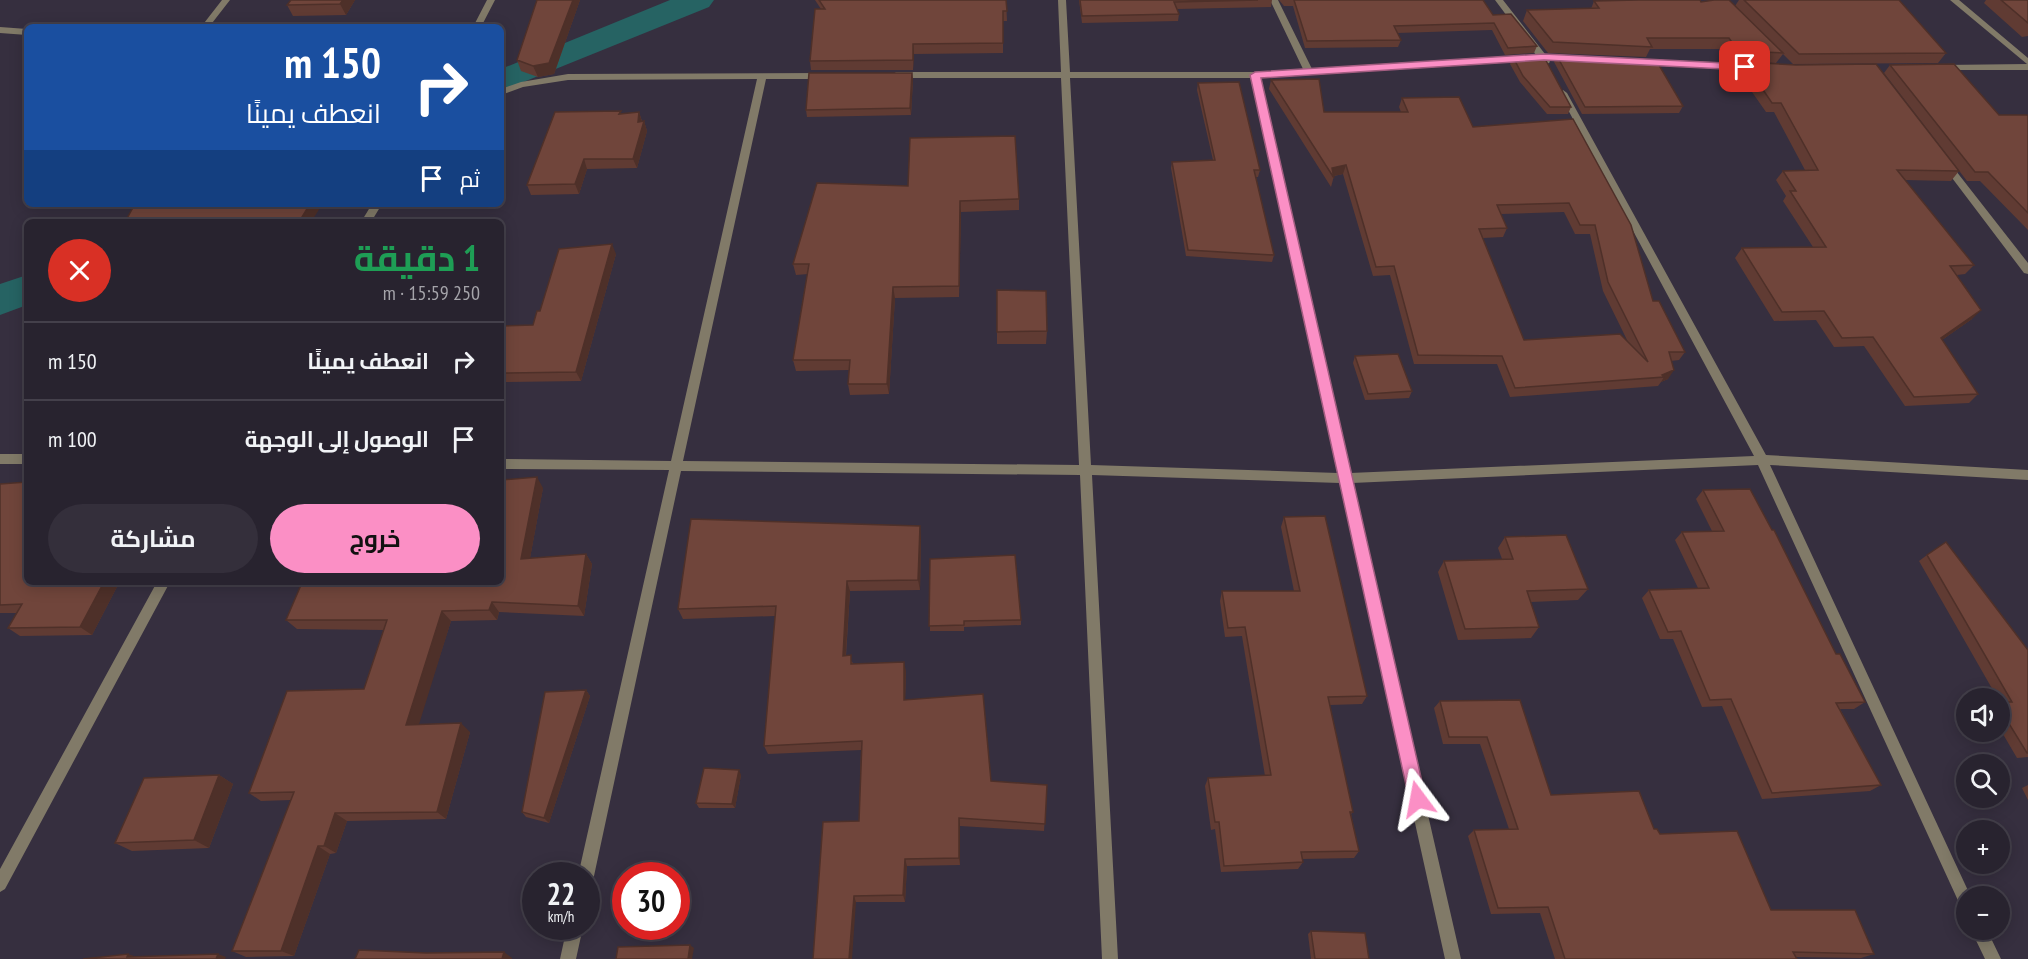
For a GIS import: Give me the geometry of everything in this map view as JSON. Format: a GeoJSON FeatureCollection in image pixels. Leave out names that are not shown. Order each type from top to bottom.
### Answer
{"type":"FeatureCollection","features":[{"type":"Feature","properties":{"kind":"street"},"geometry":{"type":"LineString","coordinates":[[208,24],[226,0]]}},
{"type":"Feature","properties":{"kind":"street"},"geometry":{"type":"LineString","coordinates":[[479,24],[491,0]]}},
{"type":"Feature","properties":{"kind":"street"},"geometry":{"type":"LineString","coordinates":[[1062,0],[1110,959]]}},
{"type":"Feature","properties":{"kind":"street"},"geometry":{"type":"LineString","coordinates":[[1274,0],[1309,72]]}},
{"type":"Feature","properties":{"kind":"street"},"geometry":{"type":"LineString","coordinates":[[1499,0],[1544,57],[1762,460],[1959,886]]}},
{"type":"Feature","properties":{"kind":"street"},"geometry":{"type":"LineString","coordinates":[[1954,0],[2028,62]]}},
{"type":"Feature","properties":{"kind":"street"},"geometry":{"type":"LineString","coordinates":[[0,30],[24,32]]}},
{"type":"Feature","properties":{"kind":"street"},"geometry":{"type":"LineString","coordinates":[[890,75],[1255,75],[1544,57],[1579,59]]}},
{"type":"Feature","properties":{"kind":"street"},"geometry":{"type":"LineString","coordinates":[[1638,62],[1767,68]]}},
{"type":"Feature","properties":{"kind":"street"},"geometry":{"type":"LineString","coordinates":[[1932,68],[2028,67]]}},
{"type":"Feature","properties":{"kind":"street"},"geometry":{"type":"LineString","coordinates":[[1255,75],[1453,959]]}},
{"type":"Feature","properties":{"kind":"street"},"geometry":{"type":"LineString","coordinates":[[589,862],[762,76]]}},
{"type":"Feature","properties":{"kind":"street"},"geometry":{"type":"LineString","coordinates":[[504,91],[568,78],[832,76]]}},
{"type":"Feature","properties":{"kind":"street"},"geometry":{"type":"LineString","coordinates":[[1936,151],[2028,270]]}},
{"type":"Feature","properties":{"kind":"street"},"geometry":{"type":"LineString","coordinates":[[0,459],[24,459]]}},
{"type":"Feature","properties":{"kind":"street"},"geometry":{"type":"LineString","coordinates":[[504,464],[1086,470],[1347,478],[1762,460],[2028,475]]}},
{"type":"Feature","properties":{"kind":"street"},"geometry":{"type":"LineString","coordinates":[[0,884],[162,585]]}},
{"type":"Feature","properties":{"kind":"street"},"geometry":{"type":"LineString","coordinates":[[568,959],[572,940]]}},
{"type":"Feature","properties":{"kind":"street"},"geometry":{"type":"LineString","coordinates":[[1984,940],[1993,959]]}},
{"type":"Feature","properties":{"kind":"building"},"geometry":{"type":"Polygon","coordinates":[[[291,0],[343,0],[340,4],[287,5],[291,0]]]}},
{"type":"Feature","properties":{"kind":"building"},"geometry":{"type":"Polygon","coordinates":[[[537,0],[573,0],[549,63],[533,66],[517,60],[537,0]]]}},
{"type":"Feature","properties":{"kind":"building"},"geometry":{"type":"Polygon","coordinates":[[[819,0],[1006,0],[1007,11],[1003,11],[1003,43],[913,44],[913,60],[810,61],[815,9],[825,9],[819,0]]]}},
{"type":"Feature","properties":{"kind":"building"},"geometry":{"type":"Polygon","coordinates":[[[1080,0],[1258,0],[1174,2],[1179,14],[1082,16],[1080,0]]]}},
{"type":"Feature","properties":{"kind":"building"},"geometry":{"type":"Polygon","coordinates":[[[1294,0],[1483,0],[1493,15],[1511,14],[1537,46],[1508,48],[1494,23],[1394,26],[1401,40],[1307,41],[1294,0]]]}},
{"type":"Feature","properties":{"kind":"building"},"geometry":{"type":"Polygon","coordinates":[[[1700,0],[1701,2],[1729,0],[1783,53],[1738,51],[1729,38],[1647,38],[1652,47],[1553,42],[1527,10],[1599,8],[1594,1],[1700,0]]]}},
{"type":"Feature","properties":{"kind":"building"},"geometry":{"type":"Polygon","coordinates":[[[1744,0],[1899,0],[1946,53],[1799,54],[1744,0]]]}},
{"type":"Feature","properties":{"kind":"building"},"geometry":{"type":"Polygon","coordinates":[[[2001,0],[2028,0],[2028,23],[2001,0]]]}},
{"type":"Feature","properties":{"kind":"building"},"geometry":{"type":"Polygon","coordinates":[[[1543,55],[1571,107],[1550,107],[1523,76],[1513,57],[1543,55]]]}},
{"type":"Feature","properties":{"kind":"building"},"geometry":{"type":"Polygon","coordinates":[[[1557,56],[1656,60],[1683,106],[1585,107],[1557,56]]]}},
{"type":"Feature","properties":{"kind":"building"},"geometry":{"type":"Polygon","coordinates":[[[1744,62],[1796,65],[1876,64],[1959,171],[1897,170],[1974,265],[1950,266],[1981,310],[1941,338],[1978,394],[1914,397],[1873,337],[1842,338],[1824,311],[1782,312],[1742,248],[1826,247],[1790,191],[1796,191],[1783,171],[1818,170],[1781,103],[1772,103],[1744,62]]]}},
{"type":"Feature","properties":{"kind":"building"},"geometry":{"type":"Polygon","coordinates":[[[1954,64],[1999,115],[2028,116],[2028,213],[1988,172],[1975,172],[1890,65],[1954,64]]]}},
{"type":"Feature","properties":{"kind":"building"},"geometry":{"type":"Polygon","coordinates":[[[809,73],[912,73],[910,108],[806,110],[809,73]]]}},
{"type":"Feature","properties":{"kind":"building"},"geometry":{"type":"Polygon","coordinates":[[[1319,79],[1324,112],[1408,112],[1402,98],[1459,97],[1473,127],[1573,119],[1631,225],[1653,301],[1659,301],[1685,352],[1669,352],[1674,370],[1662,375],[1664,377],[1515,388],[1502,356],[1418,355],[1394,266],[1376,267],[1346,165],[1332,168],[1334,178],[1271,80],[1319,79]],[[1569,203],[1497,205],[1507,228],[1479,229],[1524,340],[1620,334],[1648,362],[1608,282],[1595,225],[1580,225],[1569,203]]]}},
{"type":"Feature","properties":{"kind":"building"},"geometry":{"type":"Polygon","coordinates":[[[1239,82],[1260,170],[1254,170],[1274,255],[1188,250],[1172,162],[1215,160],[1198,83],[1239,82]]]}},
{"type":"Feature","properties":{"kind":"building"},"geometry":{"type":"Polygon","coordinates":[[[621,111],[619,114],[639,112],[638,122],[644,121],[633,159],[584,159],[575,184],[527,185],[555,112],[621,111]]]}},
{"type":"Feature","properties":{"kind":"building"},"geometry":{"type":"Polygon","coordinates":[[[1015,136],[1019,199],[960,201],[959,286],[893,287],[887,384],[848,384],[850,360],[793,360],[809,264],[793,264],[817,183],[908,186],[910,138],[1015,136]]]}},
{"type":"Feature","properties":{"kind":"building"},"geometry":{"type":"Polygon","coordinates":[[[133,207],[308,207],[301,219],[127,219],[133,207]]]}},
{"type":"Feature","properties":{"kind":"building"},"geometry":{"type":"Polygon","coordinates":[[[612,244],[576,372],[504,373],[504,326],[533,325],[537,311],[540,311],[559,249],[612,244]]]}},
{"type":"Feature","properties":{"kind":"building"},"geometry":{"type":"Polygon","coordinates":[[[997,290],[1046,291],[1047,331],[997,332],[997,290]]]}},
{"type":"Feature","properties":{"kind":"building"},"geometry":{"type":"Polygon","coordinates":[[[1398,354],[1412,391],[1368,394],[1355,356],[1398,354]]]}},
{"type":"Feature","properties":{"kind":"building"},"geometry":{"type":"Polygon","coordinates":[[[537,477],[521,559],[586,554],[578,606],[492,602],[489,610],[442,611],[406,725],[461,723],[437,812],[335,813],[324,846],[318,846],[281,951],[232,951],[294,792],[249,793],[287,691],[364,689],[387,620],[286,620],[301,585],[504,585],[504,480],[537,477]]]}},
{"type":"Feature","properties":{"kind":"building"},"geometry":{"type":"Polygon","coordinates":[[[24,482],[24,585],[102,585],[80,627],[8,628],[22,604],[0,605],[0,484],[24,482]]]}},
{"type":"Feature","properties":{"kind":"building"},"geometry":{"type":"Polygon","coordinates":[[[1750,489],[1774,530],[1836,654],[1840,654],[1865,702],[1836,703],[1881,785],[1772,793],[1731,699],[1710,700],[1681,631],[1668,632],[1649,590],[1709,588],[1682,532],[1724,531],[1703,490],[1750,489]]]}},
{"type":"Feature","properties":{"kind":"building"},"geometry":{"type":"Polygon","coordinates":[[[1325,516],[1367,696],[1328,697],[1353,812],[1350,812],[1359,851],[1301,852],[1303,862],[1224,866],[1219,822],[1215,822],[1208,778],[1271,775],[1245,627],[1228,628],[1222,591],[1300,591],[1284,517],[1325,516]]]}},
{"type":"Feature","properties":{"kind":"building"},"geometry":{"type":"Polygon","coordinates":[[[691,519],[920,526],[918,580],[847,581],[843,656],[851,655],[851,664],[904,662],[904,700],[983,694],[991,781],[1047,785],[1045,824],[959,818],[959,858],[905,859],[903,895],[854,896],[849,959],[813,959],[823,822],[859,821],[862,741],[764,746],[776,606],[678,609],[691,519]]]}},
{"type":"Feature","properties":{"kind":"building"},"geometry":{"type":"Polygon","coordinates":[[[1566,535],[1588,589],[1527,591],[1539,627],[1465,629],[1444,561],[1513,559],[1505,537],[1566,535]]]}},
{"type":"Feature","properties":{"kind":"building"},"geometry":{"type":"Polygon","coordinates":[[[1946,542],[2028,650],[2028,753],[2010,725],[2010,702],[2012,702],[2010,688],[2004,688],[1927,555],[1946,542]]]}},
{"type":"Feature","properties":{"kind":"building"},"geometry":{"type":"Polygon","coordinates":[[[1015,555],[1021,620],[964,621],[964,625],[929,626],[930,559],[1015,555]]]}},
{"type":"Feature","properties":{"kind":"building"},"geometry":{"type":"Polygon","coordinates":[[[586,690],[544,818],[522,812],[545,692],[586,690]]]}},
{"type":"Feature","properties":{"kind":"building"},"geometry":{"type":"Polygon","coordinates":[[[1520,700],[1551,795],[1639,791],[1654,829],[1657,829],[1660,834],[1737,831],[1771,910],[1855,910],[1874,954],[1793,952],[1797,959],[1565,959],[1548,907],[1498,908],[1474,830],[1518,829],[1487,737],[1449,737],[1440,701],[1520,700]]]}},
{"type":"Feature","properties":{"kind":"building"},"geometry":{"type":"Polygon","coordinates":[[[704,768],[739,770],[732,804],[696,803],[704,768]]]}},
{"type":"Feature","properties":{"kind":"building"},"geometry":{"type":"Polygon","coordinates":[[[219,775],[194,840],[115,843],[144,778],[219,775]]]}},
{"type":"Feature","properties":{"kind":"building"},"geometry":{"type":"Polygon","coordinates":[[[1311,931],[1365,933],[1369,959],[1315,959],[1311,931]]]}},
{"type":"Feature","properties":{"kind":"building"},"geometry":{"type":"Polygon","coordinates":[[[690,945],[688,959],[616,959],[618,947],[690,945]]]}},
{"type":"Feature","properties":{"kind":"building"},"geometry":{"type":"Polygon","coordinates":[[[359,950],[426,953],[504,952],[502,959],[355,959],[359,950]]]}},
{"type":"Feature","properties":{"kind":"building"},"geometry":{"type":"Polygon","coordinates":[[[128,954],[127,957],[218,954],[216,959],[83,959],[128,954]]]}},
{"type":"Feature","properties":{"kind":"waterway"},"geometry":{"type":"LineString","coordinates":[[504,80],[698,0]]}},
{"type":"Feature","properties":{"kind":"waterway"},"geometry":{"type":"LineString","coordinates":[[0,300],[24,290]]}},
{"type":"Feature","properties":{"kind":"route"},"geometry":{"type":"LineString","coordinates":[[1418,799],[1255,75],[1544,57],[1745,67]]}}]}
